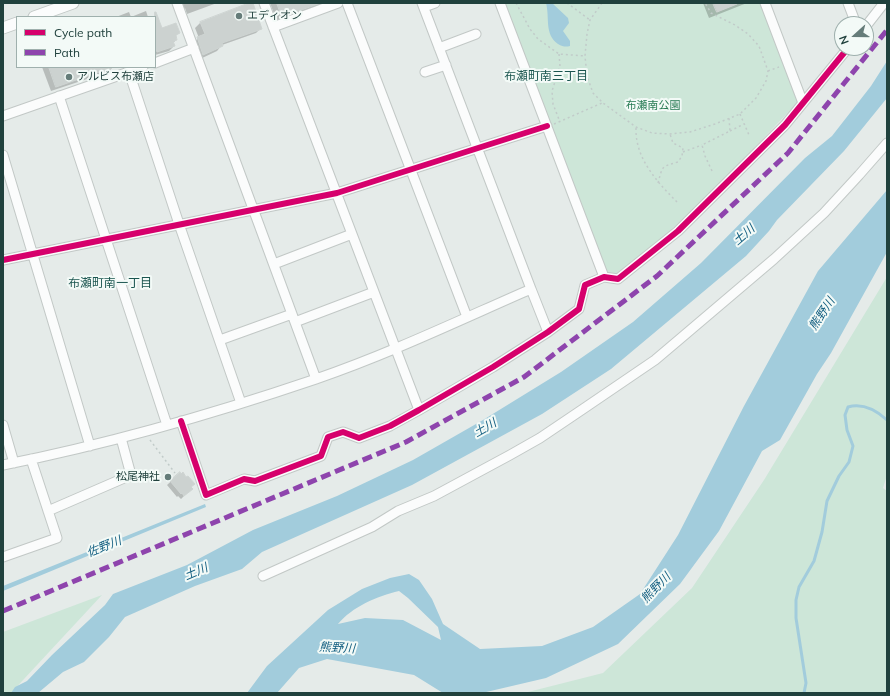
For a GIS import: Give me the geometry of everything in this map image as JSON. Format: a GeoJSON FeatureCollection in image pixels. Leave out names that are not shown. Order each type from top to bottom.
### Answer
{"type":"FeatureCollection","features":[{"type":"Feature","properties":{"kind":"street"},"geometry":{"type":"LineString","coordinates":[[37,16],[73,3]]}},
{"type":"Feature","properties":{"kind":"street"},"geometry":{"type":"LineString","coordinates":[[177,3],[316,379]]}},
{"type":"Feature","properties":{"kind":"street"},"geometry":{"type":"LineString","coordinates":[[264,3],[419,410]]}},
{"type":"Feature","properties":{"kind":"street"},"geometry":{"type":"LineString","coordinates":[[273,27],[338,3]]}},
{"type":"Feature","properties":{"kind":"street"},"geometry":{"type":"LineString","coordinates":[[347,3],[467,317]]}},
{"type":"Feature","properties":{"kind":"street"},"geometry":{"type":"LineString","coordinates":[[435,3],[423,5],[548,332]]}},
{"type":"Feature","properties":{"kind":"street"},"geometry":{"type":"LineString","coordinates":[[500,3],[604,277]]}},
{"type":"Feature","properties":{"kind":"street"},"geometry":{"type":"LineString","coordinates":[[765,3],[803,103]]}},
{"type":"Feature","properties":{"kind":"street"},"geometry":{"type":"LineString","coordinates":[[848,3],[853,16]]}},
{"type":"Feature","properties":{"kind":"street"},"geometry":{"type":"LineString","coordinates":[[874,16],[884,3]]}},
{"type":"Feature","properties":{"kind":"street"},"geometry":{"type":"LineString","coordinates":[[3,28],[16,23]]}},
{"type":"Feature","properties":{"kind":"street"},"geometry":{"type":"LineString","coordinates":[[439,48],[476,34]]}},
{"type":"Feature","properties":{"kind":"street"},"geometry":{"type":"LineString","coordinates":[[156,62],[194,48]]}},
{"type":"Feature","properties":{"kind":"street"},"geometry":{"type":"LineString","coordinates":[[181,421],[206,495],[244,479],[255,481],[321,456],[328,437],[343,432],[359,438],[390,426],[419,410],[493,367],[548,332],[579,309],[585,286],[604,277],[618,279],[666,237],[678,231],[713,192],[760,145],[785,125],[841,56]]}},
{"type":"Feature","properties":{"kind":"street"},"geometry":{"type":"LineString","coordinates":[[425,72],[446,65]]}},
{"type":"Feature","properties":{"kind":"street"},"geometry":{"type":"LineString","coordinates":[[3,116],[140,68]]}},
{"type":"Feature","properties":{"kind":"street"},"geometry":{"type":"LineString","coordinates":[[129,72],[179,224],[241,402]]}},
{"type":"Feature","properties":{"kind":"street"},"geometry":{"type":"LineString","coordinates":[[59,96],[167,425]]}},
{"type":"Feature","properties":{"kind":"street"},"geometry":{"type":"LineString","coordinates":[[3,260],[336,193],[547,126]]}},
{"type":"Feature","properties":{"kind":"street"},"geometry":{"type":"LineString","coordinates":[[263,576],[372,527],[398,511],[434,496],[516,452],[590,405],[655,360],[779,254],[824,213],[887,143]]}},
{"type":"Feature","properties":{"kind":"street"},"geometry":{"type":"LineString","coordinates":[[3,155],[90,446]]}},
{"type":"Feature","properties":{"kind":"street"},"geometry":{"type":"LineString","coordinates":[[3,190],[12,187]]}},
{"type":"Feature","properties":{"kind":"street"},"geometry":{"type":"LineString","coordinates":[[274,264],[352,234]]}},
{"type":"Feature","properties":{"kind":"street"},"geometry":{"type":"LineString","coordinates":[[3,465],[90,446],[143,432],[316,379],[396,349],[531,289]]}},
{"type":"Feature","properties":{"kind":"street"},"geometry":{"type":"LineString","coordinates":[[220,340],[374,292]]}},
{"type":"Feature","properties":{"kind":"street"},"geometry":{"type":"LineString","coordinates":[[3,425],[14,463]]}},
{"type":"Feature","properties":{"kind":"street"},"geometry":{"type":"LineString","coordinates":[[48,511],[131,475],[121,438]]}},
{"type":"Feature","properties":{"kind":"street"},"geometry":{"type":"LineString","coordinates":[[3,557],[57,538],[31,459]]}},
{"type":"Feature","properties":{"kind":"path"},"geometry":{"type":"LineString","coordinates":[[516,3],[530,30],[538,40],[559,54],[585,56]]}},
{"type":"Feature","properties":{"kind":"path"},"geometry":{"type":"LineString","coordinates":[[567,3],[590,20]]}},
{"type":"Feature","properties":{"kind":"path"},"geometry":{"type":"LineString","coordinates":[[602,3],[590,20],[587,34],[585,56],[587,76],[593,93],[603,103],[636,127],[652,133],[670,134],[690,132],[740,114],[756,98],[766,81],[768,71],[759,46],[748,34],[735,25],[711,13],[705,3]]}},
{"type":"Feature","properties":{"kind":"path"},"geometry":{"type":"LineString","coordinates":[[559,54],[560,66],[555,77],[552,91],[553,104],[560,122],[603,103]]}},
{"type":"Feature","properties":{"kind":"path"},"geometry":{"type":"LineString","coordinates":[[768,71],[788,64]]}},
{"type":"Feature","properties":{"kind":"path"},"geometry":{"type":"LineString","coordinates":[[740,114],[749,135]]}},
{"type":"Feature","properties":{"kind":"path"},"geometry":{"type":"LineString","coordinates":[[729,118],[730,131]]}},
{"type":"Feature","properties":{"kind":"path"},"geometry":{"type":"LineString","coordinates":[[658,182],[662,167],[678,162],[683,152],[702,145],[744,124]]}},
{"type":"Feature","properties":{"kind":"path"},"geometry":{"type":"LineString","coordinates":[[636,127],[636,136],[646,163],[658,182],[679,204]]}},
{"type":"Feature","properties":{"kind":"path"},"geometry":{"type":"LineString","coordinates":[[670,134],[673,143],[683,148],[683,152]]}},
{"type":"Feature","properties":{"kind":"path"},"geometry":{"type":"LineString","coordinates":[[702,145],[704,156],[712,171]]}},
{"type":"Feature","properties":{"kind":"path"},"geometry":{"type":"LineString","coordinates":[[143,432],[175,473]]}},
{"type":"Feature","properties":{"kind":"green space","name":"布瀬南公園"},"geometry":{"type":"Polygon","coordinates":[[[505,3],[760,3],[798,102],[711,193],[659,241],[618,276],[610,275],[606,272],[505,3]]]}},
{"type":"Feature","properties":{"kind":"green space"},"geometry":{"type":"Polygon","coordinates":[[[887,277],[887,475],[883,488],[887,491],[887,693],[524,693],[603,673],[692,588],[764,480],[887,277]]]}},
{"type":"Feature","properties":{"kind":"green space"},"geometry":{"type":"Polygon","coordinates":[[[102,595],[11,693],[3,693],[3,632],[102,595]]]}},
{"type":"Feature","properties":{"kind":"water"},"geometry":{"type":"Polygon","coordinates":[[[546,3],[552,3],[568,18],[569,23],[563,31],[570,41],[570,46],[558,44],[551,35],[548,25],[546,3]]]}},
{"type":"Feature","properties":{"kind":"water","name":"土川"},"geometry":{"type":"Polygon","coordinates":[[[887,61],[887,98],[844,151],[777,220],[746,256],[611,369],[542,414],[412,485],[262,552],[242,569],[195,586],[125,617],[109,637],[84,662],[63,672],[38,693],[11,693],[15,687],[27,681],[105,605],[113,594],[187,565],[253,530],[337,496],[413,460],[483,420],[561,372],[633,322],[701,263],[805,158],[832,136],[871,86],[887,61]]]}},
{"type":"Feature","properties":{"kind":"water","name":"熊野川"},"geometry":{"type":"Polygon","coordinates":[[[887,190],[887,252],[831,353],[817,374],[780,440],[762,451],[719,531],[680,584],[618,644],[546,678],[482,693],[443,693],[414,675],[327,659],[299,668],[277,693],[247,693],[267,666],[328,610],[362,589],[390,578],[409,574],[419,580],[432,599],[443,624],[480,649],[542,646],[593,627],[640,594],[678,535],[744,406],[818,271],[887,190]],[[399,591],[382,596],[350,612],[338,624],[365,618],[403,620],[441,640],[438,627],[399,591]]]}},
{"type":"Feature","properties":{"kind":"water","name":"佐野川"},"geometry":{"type":"Polygon","coordinates":[[[205,504],[206,507],[3,591],[3,586],[205,504]]]}},
{"type":"Feature","properties":{"kind":"building"},"geometry":{"type":"Polygon","coordinates":[[[249,3],[253,3],[262,29],[222,43],[223,46],[203,55],[197,37],[205,34],[200,22],[249,3]]]}},
{"type":"Feature","properties":{"kind":"building"},"geometry":{"type":"Polygon","coordinates":[[[277,3],[321,3],[282,17],[277,3]]]}},
{"type":"Feature","properties":{"kind":"building"},"geometry":{"type":"Polygon","coordinates":[[[713,3],[737,3],[737,4],[717,12],[713,3]]]}},
{"type":"Feature","properties":{"kind":"building"},"geometry":{"type":"Polygon","coordinates":[[[156,12],[162,28],[176,23],[180,33],[176,35],[177,40],[173,41],[175,46],[157,52],[156,16],[156,12]]]}},
{"type":"Feature","properties":{"kind":"building","name":"アルビス布瀬店"},"geometry":{"type":"Polygon","coordinates":[[[49,68],[111,68],[56,87],[49,68]]]}},
{"type":"Feature","properties":{"kind":"building"},"geometry":{"type":"Polygon","coordinates":[[[180,472],[181,474],[183,472],[186,477],[188,476],[195,484],[191,487],[193,489],[184,496],[170,481],[180,472]]]}},
{"type":"Feature","properties":{"kind":"waterway"},"geometry":{"type":"LineString","coordinates":[[804,693],[806,683],[796,618],[796,600],[799,587],[814,561],[822,532],[827,501],[839,476],[849,462],[853,446],[847,430],[845,415],[848,407],[858,406],[874,410],[887,420]]}},
{"type":"Feature","properties":{"kind":"marked path"},"geometry":{"type":"LineString","coordinates":[[3,611],[406,442],[524,377],[657,276],[788,153],[887,30]]}},
{"type":"Feature","properties":{"kind":"cycle path"},"geometry":{"type":"LineString","coordinates":[[181,421],[206,495],[244,479],[255,481],[321,456],[328,437],[343,432],[359,438],[390,426],[419,410],[493,367],[548,332],[579,309],[585,285],[604,277],[618,279],[678,231],[785,125],[841,56]]}},
{"type":"Feature","properties":{"kind":"cycle path"},"geometry":{"type":"LineString","coordinates":[[3,260],[337,193],[547,126]]}},
{"type":"Feature","properties":{"kind":"place","name":"エディオン"},"geometry":{"type":"Point","coordinates":[239,16]}},
{"type":"Feature","properties":{"kind":"place","name":"アルビス布瀬店"},"geometry":{"type":"Point","coordinates":[69,77]}},
{"type":"Feature","properties":{"kind":"place","name":"松尾神社"},"geometry":{"type":"Point","coordinates":[168,477]}},
{"type":"Feature","properties":{"kind":"district","name":"布瀬町南三丁目"},"geometry":{"type":"Point","coordinates":[546,76]}},
{"type":"Feature","properties":{"kind":"district","name":"布瀬町南一丁目"},"geometry":{"type":"Point","coordinates":[110,283]}}]}
